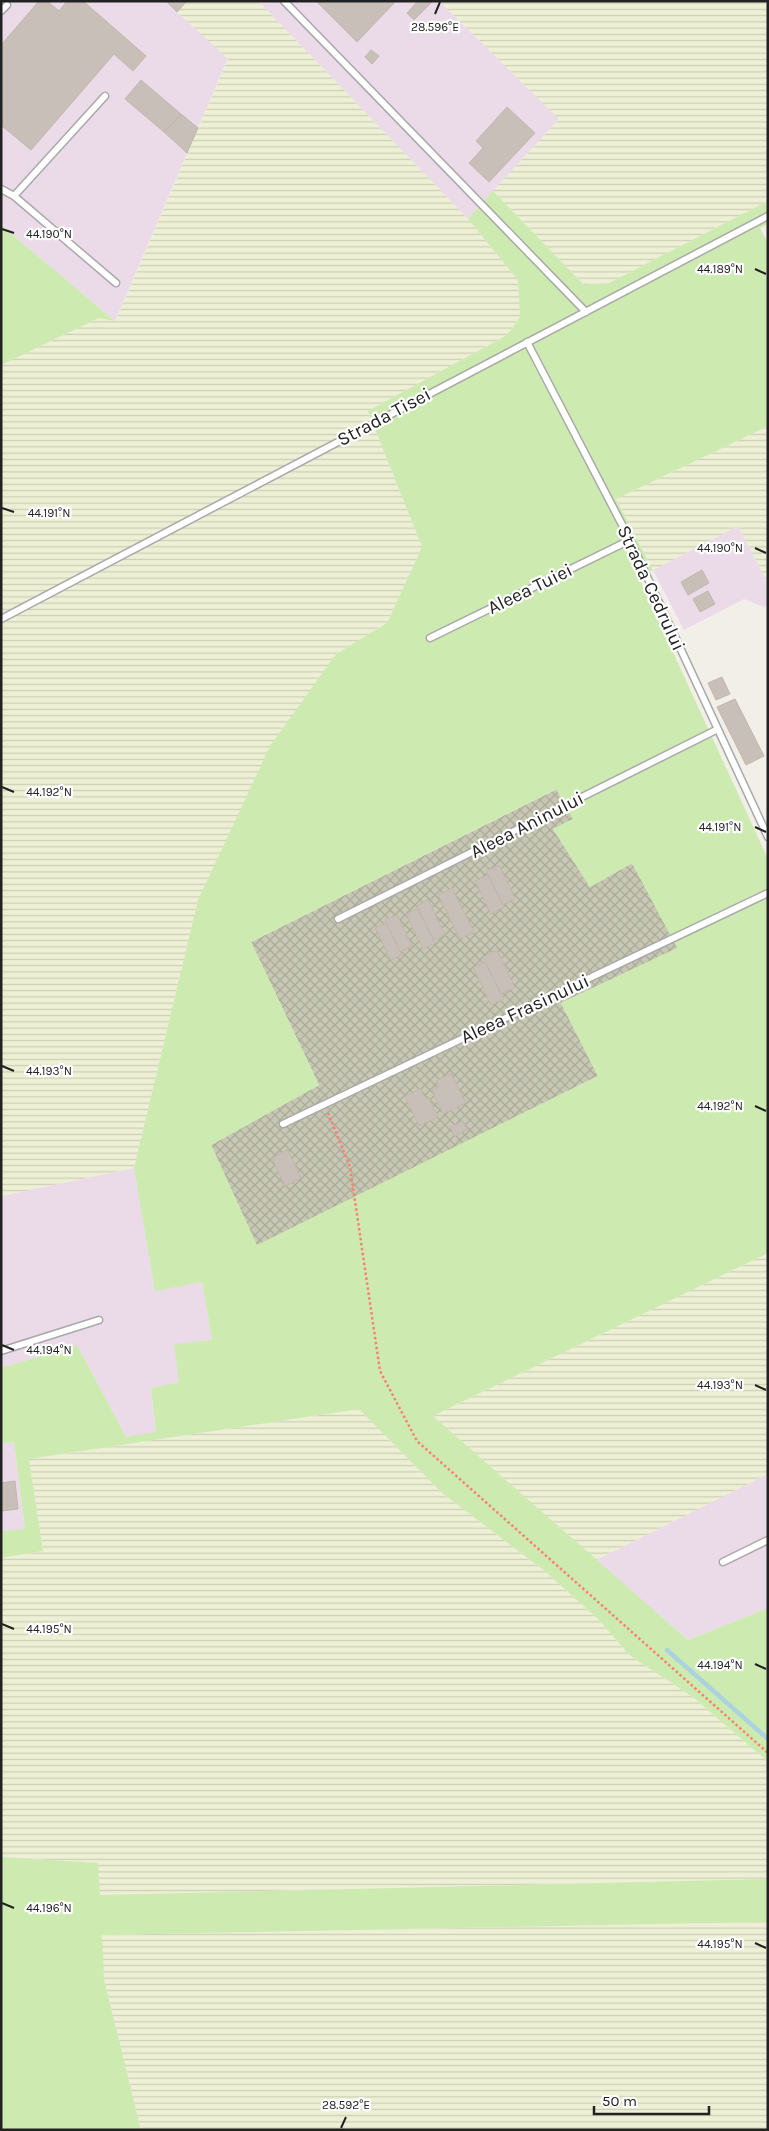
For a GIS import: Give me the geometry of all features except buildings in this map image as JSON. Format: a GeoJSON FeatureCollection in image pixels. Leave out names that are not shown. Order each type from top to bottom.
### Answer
{"type":"FeatureCollection","features":[{"type":"Feature","properties":{"kind":"lane"},"geometry":{"type":"LineString","coordinates":[[284,1],[586,312]]}},
{"type":"Feature","properties":{"kind":"lane"},"geometry":{"type":"LineString","coordinates":[[1,11],[7,5]]}},
{"type":"Feature","properties":{"kind":"lane"},"geometry":{"type":"LineString","coordinates":[[14,196],[105,96]]}},
{"type":"Feature","properties":{"kind":"lane"},"geometry":{"type":"LineString","coordinates":[[1,189],[14,196],[116,284]]}},
{"type":"Feature","properties":{"kind":"lane","name":"Strada Tisei"},"geometry":{"type":"LineString","coordinates":[[1,619],[768,216]]}},
{"type":"Feature","properties":{"kind":"lane","name":"Strada Cedrului"},"geometry":{"type":"LineString","coordinates":[[527,342],[630,540],[716,730],[768,837]]}},
{"type":"Feature","properties":{"kind":"lane","name":"Aleea Tuiei"},"geometry":{"type":"LineString","coordinates":[[430,638],[630,540]]}},
{"type":"Feature","properties":{"kind":"lane","name":"Aleea Aninului"},"geometry":{"type":"LineString","coordinates":[[338,919],[716,730]]}},
{"type":"Feature","properties":{"kind":"lane","name":"Aleea Frasinului"},"geometry":{"type":"LineString","coordinates":[[283,1124],[768,893]]}},
{"type":"Feature","properties":{"kind":"lane"},"geometry":{"type":"LineString","coordinates":[[1,1351],[99,1320]]}},
{"type":"Feature","properties":{"kind":"lane"},"geometry":{"type":"LineString","coordinates":[[723,1562],[768,1540]]}},
{"type":"Feature","properties":{"kind":"path"},"geometry":{"type":"LineString","coordinates":[[324,1105],[350,1167],[380,1371],[417,1441],[768,1753]]}},
{"type":"Feature","properties":{"kind":"shaded area"},"geometry":{"type":"Polygon","coordinates":[[[1,1],[187,1],[177,12],[228,58],[115,321],[1,225],[1,1]]]}},
{"type":"Feature","properties":{"kind":"shaded area"},"geometry":{"type":"Polygon","coordinates":[[[187,1],[258,1],[468,219],[518,280],[520,317],[507,335],[368,411],[422,547],[387,623],[336,654],[198,900],[134,1168],[1,1196],[1,365],[99,318],[116,320],[228,59],[177,12],[187,1]]]}},
{"type":"Feature","properties":{"kind":"shaded area"},"geometry":{"type":"Polygon","coordinates":[[[258,1],[439,1],[559,119],[468,219],[258,1]]]}},
{"type":"Feature","properties":{"kind":"shaded area"},"geometry":{"type":"Polygon","coordinates":[[[439,1],[768,1],[768,201],[609,283],[584,285],[493,191],[559,119],[439,1]]]}},
{"type":"Feature","properties":{"kind":"shaded area"},"geometry":{"type":"Polygon","coordinates":[[[768,426],[768,583],[738,526],[653,570],[616,499],[768,426]]]}},
{"type":"Feature","properties":{"kind":"shaded area"},"geometry":{"type":"Polygon","coordinates":[[[738,526],[768,583],[768,605],[764,607],[744,599],[684,630],[653,570],[738,526]]]}},
{"type":"Feature","properties":{"kind":"shaded area"},"geometry":{"type":"Polygon","coordinates":[[[557,789],[573,819],[553,829],[590,887],[632,863],[678,948],[561,1003],[598,1076],[257,1246],[211,1145],[319,1085],[251,942],[557,789]]]}},
{"type":"Feature","properties":{"kind":"shaded area"},"geometry":{"type":"Polygon","coordinates":[[[134,1168],[155,1290],[202,1282],[212,1341],[179,1382],[151,1388],[156,1433],[126,1437],[77,1345],[1,1368],[1,1196],[134,1168]]]}},
{"type":"Feature","properties":{"kind":"shaded area"},"geometry":{"type":"Polygon","coordinates":[[[768,1253],[768,1474],[596,1560],[433,1416],[768,1253]]]}},
{"type":"Feature","properties":{"kind":"shaded area"},"geometry":{"type":"Polygon","coordinates":[[[359,1409],[442,1493],[546,1572],[599,1620],[629,1655],[693,1697],[768,1762],[768,1879],[99,1895],[97,1863],[1,1857],[1,1558],[43,1551],[29,1459],[359,1409]]]}},
{"type":"Feature","properties":{"kind":"shaded area"},"geometry":{"type":"Polygon","coordinates":[[[14,1442],[25,1529],[1,1531],[1,1444],[14,1442]]]}},
{"type":"Feature","properties":{"kind":"shaded area"},"geometry":{"type":"Polygon","coordinates":[[[768,1474],[768,1608],[688,1640],[596,1560],[768,1474]]]}},
{"type":"Feature","properties":{"kind":"shaded area"},"geometry":{"type":"Polygon","coordinates":[[[768,1922],[768,2130],[141,2130],[104,1979],[101,1935],[768,1922]]]}},
{"type":"Feature","properties":{"kind":"green space"},"geometry":{"type":"Polygon","coordinates":[[[493,191],[584,285],[609,283],[768,201],[768,224],[760,228],[768,243],[768,426],[616,499],[653,570],[638,576],[768,859],[768,1253],[433,1416],[688,1640],[768,1608],[768,1762],[693,1697],[629,1655],[599,1620],[546,1572],[442,1493],[359,1409],[29,1459],[43,1551],[1,1558],[1,1531],[25,1529],[14,1442],[1,1444],[1,1368],[77,1345],[126,1437],[156,1432],[151,1388],[179,1382],[174,1344],[212,1340],[202,1282],[155,1291],[134,1168],[198,900],[270,746],[336,654],[387,623],[422,547],[368,411],[507,335],[520,317],[518,280],[468,219],[493,191]],[[556,789],[251,942],[319,1085],[211,1145],[257,1245],[598,1076],[561,1003],[677,948],[632,863],[590,887],[553,829],[573,819],[556,789]]]}},
{"type":"Feature","properties":{"kind":"green space"},"geometry":{"type":"Polygon","coordinates":[[[1,225],[115,321],[99,318],[1,365],[1,225]]]}},
{"type":"Feature","properties":{"kind":"green space"},"geometry":{"type":"Polygon","coordinates":[[[1,1857],[98,1863],[100,1895],[768,1879],[768,1922],[102,1935],[104,1979],[141,2130],[1,2130],[1,1857]]]}},
{"type":"Feature","properties":{"kind":"waterway"},"geometry":{"type":"LineString","coordinates":[[667,1650],[768,1739]]}}]}
